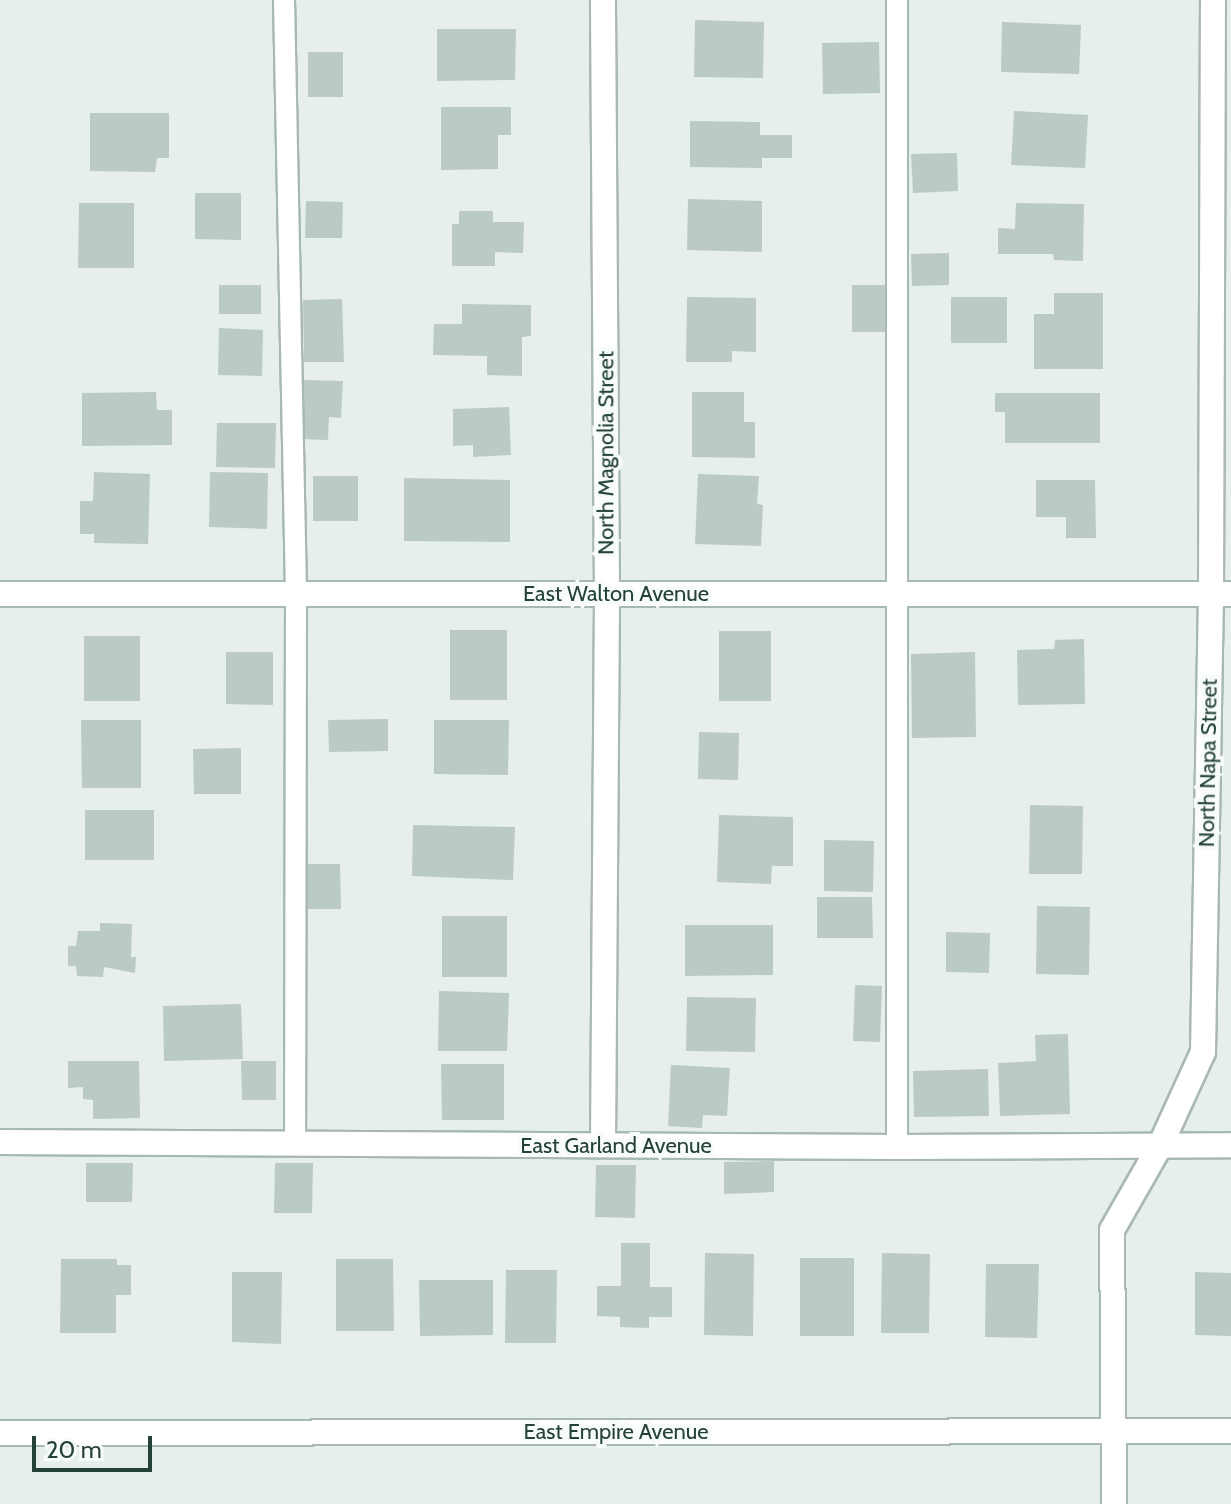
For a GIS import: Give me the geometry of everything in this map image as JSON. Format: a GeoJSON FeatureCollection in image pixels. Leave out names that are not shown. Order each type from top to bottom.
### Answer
{"type":"FeatureCollection","features":[{"type":"Feature","properties":{"kind":"street","name":"North Magnolia Street"},"geometry":{"type":"LineString","coordinates":[[603,0],[607,594],[603,1145]]}},
{"type":"Feature","properties":{"kind":"street","name":"North Napa Street"},"geometry":{"type":"LineString","coordinates":[[1114,1504],[1112,1230],[1160,1146],[1203,1052],[1221,594],[1213,0]]}},
{"type":"Feature","properties":{"kind":"street","name":"East Walton Avenue"},"geometry":{"type":"LineString","coordinates":[[0,594],[1221,594]]}},
{"type":"Feature","properties":{"kind":"street","name":"East Garland Avenue"},"geometry":{"type":"LineString","coordinates":[[0,1142],[897,1147],[1231,1145]]}},
{"type":"Feature","properties":{"kind":"street","name":"East Empire Avenue"},"geometry":{"type":"LineString","coordinates":[[0,1433],[1231,1431]]}},
{"type":"Feature","properties":{"kind":"lane"},"geometry":{"type":"LineString","coordinates":[[284,0],[296,594],[295,1144]]}},
{"type":"Feature","properties":{"kind":"lane"},"geometry":{"type":"LineString","coordinates":[[897,0],[897,1147]]}},
{"type":"Feature","properties":{"kind":"building"},"geometry":{"type":"Polygon","coordinates":[[[695,20],[764,22],[763,78],[694,77],[695,20]]]}},
{"type":"Feature","properties":{"kind":"building"},"geometry":{"type":"Polygon","coordinates":[[[1002,22],[1081,25],[1079,74],[1001,72],[1002,22]]]}},
{"type":"Feature","properties":{"kind":"building"},"geometry":{"type":"Polygon","coordinates":[[[437,29],[516,29],[515,80],[437,81],[437,29]]]}},
{"type":"Feature","properties":{"kind":"building"},"geometry":{"type":"Polygon","coordinates":[[[879,42],[880,93],[823,94],[822,43],[879,42]]]}},
{"type":"Feature","properties":{"kind":"building"},"geometry":{"type":"Polygon","coordinates":[[[308,52],[343,52],[343,97],[308,97],[308,52]]]}},
{"type":"Feature","properties":{"kind":"building"},"geometry":{"type":"Polygon","coordinates":[[[441,107],[511,107],[511,135],[498,135],[498,169],[441,170],[441,107]]]}},
{"type":"Feature","properties":{"kind":"building"},"geometry":{"type":"Polygon","coordinates":[[[1014,111],[1088,115],[1085,168],[1011,165],[1014,111]]]}},
{"type":"Feature","properties":{"kind":"building"},"geometry":{"type":"Polygon","coordinates":[[[90,113],[169,113],[169,158],[157,158],[155,172],[90,171],[90,113]]]}},
{"type":"Feature","properties":{"kind":"building"},"geometry":{"type":"Polygon","coordinates":[[[690,121],[760,122],[760,135],[792,135],[792,158],[762,158],[762,168],[690,167],[690,121]]]}},
{"type":"Feature","properties":{"kind":"building"},"geometry":{"type":"Polygon","coordinates":[[[957,153],[958,191],[913,193],[911,154],[957,153]]]}},
{"type":"Feature","properties":{"kind":"building"},"geometry":{"type":"Polygon","coordinates":[[[195,193],[241,193],[241,240],[195,239],[195,193]]]}},
{"type":"Feature","properties":{"kind":"building"},"geometry":{"type":"Polygon","coordinates":[[[688,199],[762,201],[762,252],[687,250],[688,199]]]}},
{"type":"Feature","properties":{"kind":"building"},"geometry":{"type":"Polygon","coordinates":[[[306,201],[343,202],[342,238],[305,238],[306,201]]]}},
{"type":"Feature","properties":{"kind":"building"},"geometry":{"type":"Polygon","coordinates":[[[79,203],[134,203],[134,268],[78,268],[79,203]]]}},
{"type":"Feature","properties":{"kind":"building"},"geometry":{"type":"Polygon","coordinates":[[[1016,203],[1084,204],[1083,261],[1054,260],[1053,254],[998,254],[998,228],[1015,229],[1016,203]]]}},
{"type":"Feature","properties":{"kind":"building"},"geometry":{"type":"Polygon","coordinates":[[[459,211],[493,211],[493,222],[524,222],[523,253],[495,252],[495,266],[452,266],[452,224],[459,224],[459,211]]]}},
{"type":"Feature","properties":{"kind":"building"},"geometry":{"type":"Polygon","coordinates":[[[949,253],[949,285],[912,286],[911,254],[949,253]]]}},
{"type":"Feature","properties":{"kind":"building"},"geometry":{"type":"Polygon","coordinates":[[[219,285],[261,285],[261,314],[219,314],[219,285]]]}},
{"type":"Feature","properties":{"kind":"building"},"geometry":{"type":"Polygon","coordinates":[[[852,285],[887,285],[886,332],[852,332],[852,285]]]}},
{"type":"Feature","properties":{"kind":"building"},"geometry":{"type":"Polygon","coordinates":[[[1054,293],[1103,293],[1103,369],[1034,369],[1034,314],[1054,314],[1054,293]]]}},
{"type":"Feature","properties":{"kind":"building"},"geometry":{"type":"Polygon","coordinates":[[[687,297],[756,298],[756,352],[732,351],[732,362],[686,362],[687,297]]]}},
{"type":"Feature","properties":{"kind":"building"},"geometry":{"type":"Polygon","coordinates":[[[951,297],[1007,297],[1007,343],[951,343],[951,297]]]}},
{"type":"Feature","properties":{"kind":"building"},"geometry":{"type":"Polygon","coordinates":[[[342,299],[344,362],[304,362],[303,300],[342,299]]]}},
{"type":"Feature","properties":{"kind":"building"},"geometry":{"type":"Polygon","coordinates":[[[462,304],[531,305],[531,336],[522,337],[522,376],[487,375],[487,356],[433,355],[434,324],[462,324],[462,304]]]}},
{"type":"Feature","properties":{"kind":"building"},"geometry":{"type":"Polygon","coordinates":[[[219,328],[263,330],[262,376],[218,375],[219,328]]]}},
{"type":"Feature","properties":{"kind":"building"},"geometry":{"type":"Polygon","coordinates":[[[303,380],[343,381],[341,418],[329,417],[328,440],[301,439],[303,380]]]}},
{"type":"Feature","properties":{"kind":"building"},"geometry":{"type":"Polygon","coordinates":[[[156,392],[157,410],[172,410],[172,445],[82,446],[82,393],[156,392]]]}},
{"type":"Feature","properties":{"kind":"building"},"geometry":{"type":"Polygon","coordinates":[[[692,392],[744,392],[744,422],[755,422],[755,458],[692,457],[692,392]]]}},
{"type":"Feature","properties":{"kind":"building"},"geometry":{"type":"Polygon","coordinates":[[[995,393],[1100,393],[1100,443],[1005,443],[1005,412],[995,412],[995,393]]]}},
{"type":"Feature","properties":{"kind":"building"},"geometry":{"type":"Polygon","coordinates":[[[509,407],[511,455],[473,457],[473,445],[453,446],[453,409],[509,407]]]}},
{"type":"Feature","properties":{"kind":"building"},"geometry":{"type":"Polygon","coordinates":[[[217,423],[276,423],[275,468],[216,467],[217,423]]]}},
{"type":"Feature","properties":{"kind":"building"},"geometry":{"type":"Polygon","coordinates":[[[94,472],[150,474],[148,544],[94,543],[94,534],[80,534],[80,501],[93,501],[94,472]]]}},
{"type":"Feature","properties":{"kind":"building"},"geometry":{"type":"Polygon","coordinates":[[[210,472],[268,473],[267,529],[209,527],[210,472]]]}},
{"type":"Feature","properties":{"kind":"building"},"geometry":{"type":"Polygon","coordinates":[[[698,474],[759,476],[757,504],[763,505],[761,546],[695,544],[698,474]]]}},
{"type":"Feature","properties":{"kind":"building"},"geometry":{"type":"Polygon","coordinates":[[[313,476],[358,476],[358,521],[313,521],[313,476]]]}},
{"type":"Feature","properties":{"kind":"building"},"geometry":{"type":"Polygon","coordinates":[[[404,478],[510,480],[510,542],[404,541],[404,478]]]}},
{"type":"Feature","properties":{"kind":"building"},"geometry":{"type":"Polygon","coordinates":[[[1036,480],[1095,480],[1096,538],[1066,538],[1066,517],[1036,517],[1036,480]]]}},
{"type":"Feature","properties":{"kind":"building"},"geometry":{"type":"Polygon","coordinates":[[[450,630],[507,630],[507,700],[450,700],[450,630]]]}},
{"type":"Feature","properties":{"kind":"building"},"geometry":{"type":"Polygon","coordinates":[[[719,631],[771,631],[771,701],[719,701],[719,631]]]}},
{"type":"Feature","properties":{"kind":"building"},"geometry":{"type":"Polygon","coordinates":[[[84,636],[140,636],[140,701],[84,701],[84,636]]]}},
{"type":"Feature","properties":{"kind":"building"},"geometry":{"type":"Polygon","coordinates":[[[1084,639],[1085,704],[1018,705],[1017,650],[1054,649],[1055,640],[1084,639]]]}},
{"type":"Feature","properties":{"kind":"building"},"geometry":{"type":"Polygon","coordinates":[[[226,652],[273,652],[273,705],[226,704],[226,652]]]}},
{"type":"Feature","properties":{"kind":"building"},"geometry":{"type":"Polygon","coordinates":[[[975,652],[976,737],[912,738],[911,654],[975,652]]]}},
{"type":"Feature","properties":{"kind":"building"},"geometry":{"type":"Polygon","coordinates":[[[388,719],[388,751],[329,752],[328,720],[388,719]]]}},
{"type":"Feature","properties":{"kind":"building"},"geometry":{"type":"Polygon","coordinates":[[[81,720],[141,720],[141,788],[82,788],[81,720]]]}},
{"type":"Feature","properties":{"kind":"building"},"geometry":{"type":"Polygon","coordinates":[[[434,720],[509,720],[508,775],[434,774],[434,720]]]}},
{"type":"Feature","properties":{"kind":"building"},"geometry":{"type":"Polygon","coordinates":[[[699,732],[739,733],[738,780],[698,779],[699,732]]]}},
{"type":"Feature","properties":{"kind":"building"},"geometry":{"type":"Polygon","coordinates":[[[241,748],[241,794],[194,794],[193,749],[241,748]]]}},
{"type":"Feature","properties":{"kind":"building"},"geometry":{"type":"Polygon","coordinates":[[[1030,805],[1083,806],[1082,874],[1029,874],[1030,805]]]}},
{"type":"Feature","properties":{"kind":"building"},"geometry":{"type":"Polygon","coordinates":[[[85,810],[154,810],[154,860],[85,860],[85,810]]]}},
{"type":"Feature","properties":{"kind":"building"},"geometry":{"type":"Polygon","coordinates":[[[719,815],[793,817],[793,866],[772,866],[771,884],[717,882],[719,815]]]}},
{"type":"Feature","properties":{"kind":"building"},"geometry":{"type":"Polygon","coordinates":[[[413,825],[515,827],[513,880],[412,876],[413,825]]]}},
{"type":"Feature","properties":{"kind":"building"},"geometry":{"type":"Polygon","coordinates":[[[824,840],[874,841],[873,892],[824,891],[824,840]]]}},
{"type":"Feature","properties":{"kind":"building"},"geometry":{"type":"Polygon","coordinates":[[[301,864],[340,864],[341,909],[302,909],[301,864]]]}},
{"type":"Feature","properties":{"kind":"building"},"geometry":{"type":"Polygon","coordinates":[[[817,897],[872,897],[873,938],[817,938],[817,897]]]}},
{"type":"Feature","properties":{"kind":"building"},"geometry":{"type":"Polygon","coordinates":[[[1037,906],[1090,907],[1089,975],[1036,974],[1037,906]]]}},
{"type":"Feature","properties":{"kind":"building"},"geometry":{"type":"Polygon","coordinates":[[[442,916],[507,916],[507,977],[442,977],[442,916]]]}},
{"type":"Feature","properties":{"kind":"building"},"geometry":{"type":"Polygon","coordinates":[[[100,923],[132,924],[131,957],[136,957],[135,973],[104,967],[103,977],[77,976],[76,966],[68,966],[68,946],[76,946],[78,931],[100,931],[100,923]]]}},
{"type":"Feature","properties":{"kind":"building"},"geometry":{"type":"Polygon","coordinates":[[[685,925],[773,925],[773,975],[685,976],[685,925]]]}},
{"type":"Feature","properties":{"kind":"building"},"geometry":{"type":"Polygon","coordinates":[[[946,932],[990,933],[989,973],[946,972],[946,932]]]}},
{"type":"Feature","properties":{"kind":"building"},"geometry":{"type":"Polygon","coordinates":[[[855,985],[882,986],[880,1042],[853,1041],[855,985]]]}},
{"type":"Feature","properties":{"kind":"building"},"geometry":{"type":"Polygon","coordinates":[[[439,991],[509,993],[507,1051],[438,1051],[439,991]]]}},
{"type":"Feature","properties":{"kind":"building"},"geometry":{"type":"Polygon","coordinates":[[[687,997],[756,998],[755,1052],[686,1051],[687,997]]]}},
{"type":"Feature","properties":{"kind":"building"},"geometry":{"type":"Polygon","coordinates":[[[241,1004],[243,1059],[164,1061],[163,1006],[241,1004]]]}},
{"type":"Feature","properties":{"kind":"building"},"geometry":{"type":"Polygon","coordinates":[[[1068,1034],[1070,1114],[1000,1116],[998,1063],[1036,1061],[1035,1035],[1068,1034]]]}},
{"type":"Feature","properties":{"kind":"building"},"geometry":{"type":"Polygon","coordinates":[[[68,1061],[139,1061],[140,1118],[93,1119],[93,1100],[83,1099],[83,1087],[68,1088],[68,1061]]]}},
{"type":"Feature","properties":{"kind":"building"},"geometry":{"type":"Polygon","coordinates":[[[241,1061],[276,1061],[276,1100],[242,1100],[241,1061]]]}},
{"type":"Feature","properties":{"kind":"building"},"geometry":{"type":"Polygon","coordinates":[[[441,1064],[504,1064],[504,1120],[442,1120],[441,1064]]]}},
{"type":"Feature","properties":{"kind":"building"},"geometry":{"type":"Polygon","coordinates":[[[671,1065],[730,1068],[727,1116],[703,1115],[702,1128],[668,1126],[671,1065]]]}},
{"type":"Feature","properties":{"kind":"building"},"geometry":{"type":"Polygon","coordinates":[[[988,1069],[989,1116],[914,1117],[913,1071],[988,1069]]]}},
{"type":"Feature","properties":{"kind":"building"},"geometry":{"type":"Polygon","coordinates":[[[774,1161],[774,1192],[724,1194],[724,1162],[774,1161]]]}},
{"type":"Feature","properties":{"kind":"building"},"geometry":{"type":"Polygon","coordinates":[[[86,1163],[133,1163],[132,1202],[86,1202],[86,1163]]]}},
{"type":"Feature","properties":{"kind":"building"},"geometry":{"type":"Polygon","coordinates":[[[275,1163],[313,1163],[312,1213],[274,1213],[275,1163]]]}},
{"type":"Feature","properties":{"kind":"building"},"geometry":{"type":"Polygon","coordinates":[[[596,1165],[636,1165],[635,1218],[595,1217],[596,1165]]]}},
{"type":"Feature","properties":{"kind":"building"},"geometry":{"type":"Polygon","coordinates":[[[621,1243],[650,1243],[650,1287],[672,1287],[672,1317],[649,1317],[649,1328],[620,1327],[620,1317],[597,1316],[597,1286],[621,1286],[621,1243]]]}},
{"type":"Feature","properties":{"kind":"building"},"geometry":{"type":"Polygon","coordinates":[[[705,1253],[754,1254],[753,1336],[704,1335],[705,1253]]]}},
{"type":"Feature","properties":{"kind":"building"},"geometry":{"type":"Polygon","coordinates":[[[882,1253],[930,1254],[929,1333],[881,1333],[882,1253]]]}},
{"type":"Feature","properties":{"kind":"building"},"geometry":{"type":"Polygon","coordinates":[[[800,1258],[854,1258],[854,1336],[800,1336],[800,1258]]]}},
{"type":"Feature","properties":{"kind":"building"},"geometry":{"type":"Polygon","coordinates":[[[61,1259],[117,1259],[117,1265],[131,1265],[131,1295],[116,1295],[116,1333],[60,1333],[61,1259]]]}},
{"type":"Feature","properties":{"kind":"building"},"geometry":{"type":"Polygon","coordinates":[[[336,1259],[393,1259],[394,1331],[336,1331],[336,1259]]]}},
{"type":"Feature","properties":{"kind":"building"},"geometry":{"type":"Polygon","coordinates":[[[986,1264],[1039,1264],[1037,1338],[985,1337],[986,1264]]]}},
{"type":"Feature","properties":{"kind":"building"},"geometry":{"type":"Polygon","coordinates":[[[506,1270],[557,1270],[556,1343],[505,1343],[506,1270]]]}},
{"type":"Feature","properties":{"kind":"building"},"geometry":{"type":"Polygon","coordinates":[[[232,1272],[282,1272],[281,1344],[232,1342],[232,1272]]]}},
{"type":"Feature","properties":{"kind":"building"},"geometry":{"type":"Polygon","coordinates":[[[1195,1272],[1231,1273],[1231,1336],[1195,1335],[1195,1272]]]}},
{"type":"Feature","properties":{"kind":"building"},"geometry":{"type":"Polygon","coordinates":[[[419,1280],[493,1280],[493,1335],[420,1336],[419,1280]]]}}]}
